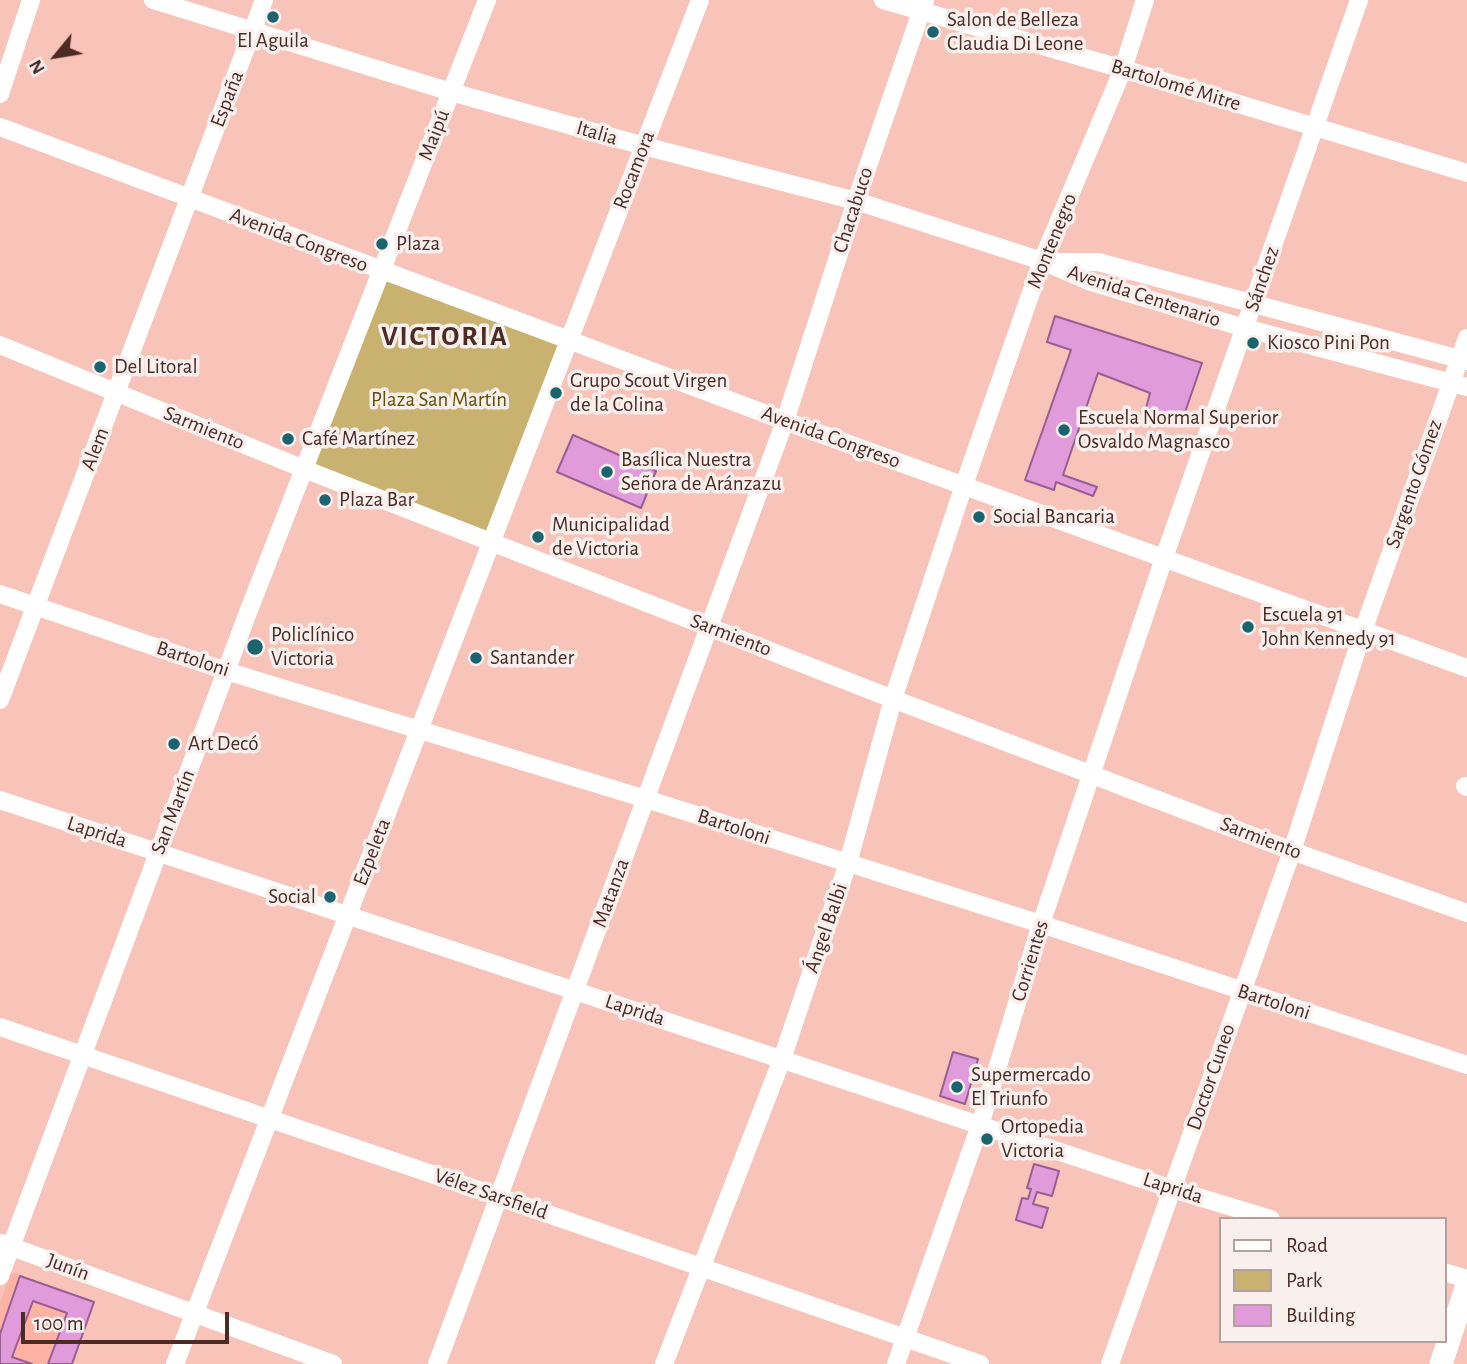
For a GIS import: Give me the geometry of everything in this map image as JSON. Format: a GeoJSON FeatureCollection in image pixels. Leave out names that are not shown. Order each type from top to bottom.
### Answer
{"type":"FeatureCollection","features":[{"type":"Feature","properties":{"kind":"main road"},"geometry":{"type":"LineString","coordinates":[[1441,1364],[1467,1285]]}},
{"type":"Feature","properties":{"kind":"street"},"geometry":{"type":"LineString","coordinates":[[0,94],[31,0]]}},
{"type":"Feature","properties":{"kind":"street","name":"Italia"},"geometry":{"type":"LineString","coordinates":[[153,0],[451,92],[856,201],[1042,261]]}},
{"type":"Feature","properties":{"kind":"street","name":"España"},"geometry":{"type":"LineString","coordinates":[[190,198],[264,0]]}},
{"type":"Feature","properties":{"kind":"street","name":"Maipú"},"geometry":{"type":"LineString","coordinates":[[382,271],[487,0]]}},
{"type":"Feature","properties":{"kind":"street","name":"Rocamora"},"geometry":{"type":"LineString","coordinates":[[569,341],[700,0]]}},
{"type":"Feature","properties":{"kind":"street","name":"Bartolomé Mitre"},"geometry":{"type":"LineString","coordinates":[[883,0],[923,6],[1467,173]]}},
{"type":"Feature","properties":{"kind":"street","name":"Montenegro"},"geometry":{"type":"LineString","coordinates":[[964,485],[1042,261],[1123,69],[1145,0]]}},
{"type":"Feature","properties":{"kind":"street","name":"Sánchez"},"geometry":{"type":"LineString","coordinates":[[1164,558],[1359,0]]}},
{"type":"Feature","properties":{"kind":"street","name":"Chacabuco"},"geometry":{"type":"LineString","coordinates":[[785,421],[923,6]]}},
{"type":"Feature","properties":{"kind":"street","name":"Avenida Congreso"},"geometry":{"type":"LineString","coordinates":[[0,127],[785,421],[1467,668]]}},
{"type":"Feature","properties":{"kind":"street","name":"Alem"},"geometry":{"type":"LineString","coordinates":[[0,700],[190,198]]}},
{"type":"Feature","properties":{"kind":"street","name":"Avenida Centenario"},"geometry":{"type":"LineString","coordinates":[[1042,261],[1098,262],[1463,360]]}},
{"type":"Feature","properties":{"kind":"street","name":"Avenida Centenario"},"geometry":{"type":"LineString","coordinates":[[1042,261],[1091,282],[1245,328],[1458,385]]}},
{"type":"Feature","properties":{"kind":"street","name":"San Martín"},"geometry":{"type":"LineString","coordinates":[[0,1276],[6,1245],[82,1057],[226,671],[382,271]]}},
{"type":"Feature","properties":{"kind":"street","name":"Sargento Gómez"},"geometry":{"type":"LineString","coordinates":[[1363,631],[1458,385],[1467,338]]}},
{"type":"Feature","properties":{"kind":"street","name":"Ezpeleta"},"geometry":{"type":"LineString","coordinates":[[175,1364],[569,341]]}},
{"type":"Feature","properties":{"kind":"street","name":"Sarmiento"},"geometry":{"type":"LineString","coordinates":[[0,345],[304,469],[894,699],[1292,851],[1467,913]]}},
{"type":"Feature","properties":{"kind":"street","name":"Matanza"},"geometry":{"type":"LineString","coordinates":[[438,1364],[785,421]]}},
{"type":"Feature","properties":{"kind":"street","name":"Ángel Balbi"},"geometry":{"type":"LineString","coordinates":[[664,1364],[782,1059],[848,863],[894,699],[964,485]]}},
{"type":"Feature","properties":{"kind":"street","name":"Corrientes"},"geometry":{"type":"LineString","coordinates":[[896,1364],[980,1125],[1041,924],[1164,558]]}},
{"type":"Feature","properties":{"kind":"street","name":"Bartoloni"},"geometry":{"type":"LineString","coordinates":[[0,594],[226,671],[646,799],[1041,924],[1467,1065]]}},
{"type":"Feature","properties":{"kind":"street","name":"Doctor Cuneo"},"geometry":{"type":"LineString","coordinates":[[1110,1364],[1292,851],[1363,631]]}},
{"type":"Feature","properties":{"kind":"street","name":"Laprida"},"geometry":{"type":"LineString","coordinates":[[0,800],[1172,1189],[1264,1217]]}},
{"type":"Feature","properties":{"kind":"street","name":"Vélez Sarsfield"},"geometry":{"type":"LineString","coordinates":[[0,1027],[981,1364]]}},
{"type":"Feature","properties":{"kind":"street","name":"Junín"},"geometry":{"type":"LineString","coordinates":[[6,1245],[333,1364]]}},
{"type":"Feature","properties":{"kind":"street"},"geometry":{"type":"LineString","coordinates":[[1446,1273],[1467,1279]]}},
{"type":"Feature","properties":{"kind":"shaded area"},"geometry":{"type":"Polygon","coordinates":[[[11,1272],[94,1302],[72,1364],[0,1364],[0,1303],[11,1272]]]}},
{"type":"Feature","properties":{"kind":"green space","name":"Plaza San Martín"},"geometry":{"type":"Polygon","coordinates":[[[382,271],[569,341],[492,542],[304,469],[382,271]]]}},
{"type":"Feature","properties":{"kind":"building"},"geometry":{"type":"Polygon","coordinates":[[[1055,316],[1202,363],[1182,421],[1146,408],[1150,393],[1098,373],[1063,475],[1097,487],[1093,496],[1056,482],[1054,490],[1025,480],[1071,350],[1047,342],[1055,316]]]}},
{"type":"Feature","properties":{"kind":"building","name":"Basílica Nuestra Señora de Aránzazu"},"geometry":{"type":"Polygon","coordinates":[[[573,435],[656,471],[641,508],[557,472],[573,435]]]}},
{"type":"Feature","properties":{"kind":"building"},"geometry":{"type":"Polygon","coordinates":[[[953,1052],[978,1059],[965,1104],[940,1096],[953,1052]]]}},
{"type":"Feature","properties":{"kind":"building"},"geometry":{"type":"Polygon","coordinates":[[[1034,1164],[1059,1171],[1052,1196],[1037,1192],[1033,1204],[1048,1208],[1042,1228],[1016,1220],[1022,1198],[1028,1199],[1031,1189],[1027,1188],[1034,1164]]]}},
{"type":"Feature","properties":{"kind":"building"},"geometry":{"type":"Polygon","coordinates":[[[20,1276],[94,1302],[72,1364],[48,1364],[67,1313],[33,1301],[12,1357],[32,1364],[0,1364],[0,1334],[20,1276]]]}},
{"type":"Feature","properties":{"kind":"place","name":"El Aguila"},"geometry":{"type":"Point","coordinates":[273,17]}},
{"type":"Feature","properties":{"kind":"place","name":"Salon de Belleza Claudia Di Leone"},"geometry":{"type":"Point","coordinates":[933,32]}},
{"type":"Feature","properties":{"kind":"place","name":"Plaza"},"geometry":{"type":"Point","coordinates":[382,244]}},
{"type":"Feature","properties":{"kind":"place","name":"Kiosco Pini Pon"},"geometry":{"type":"Point","coordinates":[1253,343]}},
{"type":"Feature","properties":{"kind":"place","name":"Del Litoral"},"geometry":{"type":"Point","coordinates":[100,367]}},
{"type":"Feature","properties":{"kind":"place","name":"Grupo Scout Virgen de la Colina"},"geometry":{"type":"Point","coordinates":[556,393]}},
{"type":"Feature","properties":{"kind":"place","name":"Escuela Normal Superior Osvaldo Magnasco"},"geometry":{"type":"Point","coordinates":[1064,430]}},
{"type":"Feature","properties":{"kind":"place","name":"Café Martínez"},"geometry":{"type":"Point","coordinates":[288,439]}},
{"type":"Feature","properties":{"kind":"place","name":"Basílica Nuestra Señora de Aránzazu"},"geometry":{"type":"Point","coordinates":[607,472]}},
{"type":"Feature","properties":{"kind":"place","name":"Plaza Bar"},"geometry":{"type":"Point","coordinates":[325,500]}},
{"type":"Feature","properties":{"kind":"place","name":"Social Bancaria"},"geometry":{"type":"Point","coordinates":[979,517]}},
{"type":"Feature","properties":{"kind":"place","name":"Municipalidad de Victoria"},"geometry":{"type":"Point","coordinates":[538,537]}},
{"type":"Feature","properties":{"kind":"place","name":"Escuela 91 John Kennedy 91"},"geometry":{"type":"Point","coordinates":[1248,627]}},
{"type":"Feature","properties":{"kind":"place","name":"Policlínico Victoria"},"geometry":{"type":"Point","coordinates":[255,647]}},
{"type":"Feature","properties":{"kind":"place","name":"Santander"},"geometry":{"type":"Point","coordinates":[476,658]}},
{"type":"Feature","properties":{"kind":"place","name":"Art Decó"},"geometry":{"type":"Point","coordinates":[174,744]}},
{"type":"Feature","properties":{"kind":"place","name":"Social"},"geometry":{"type":"Point","coordinates":[330,897]}},
{"type":"Feature","properties":{"kind":"place","name":"Supermercado El Triunfo"},"geometry":{"type":"Point","coordinates":[957,1087]}},
{"type":"Feature","properties":{"kind":"place","name":"Ortopedia Victoria"},"geometry":{"type":"Point","coordinates":[987,1139]}},
{"type":"Feature","properties":{"kind":"district","name":"VICTORIA"},"geometry":{"type":"Point","coordinates":[445,337]}}]}
